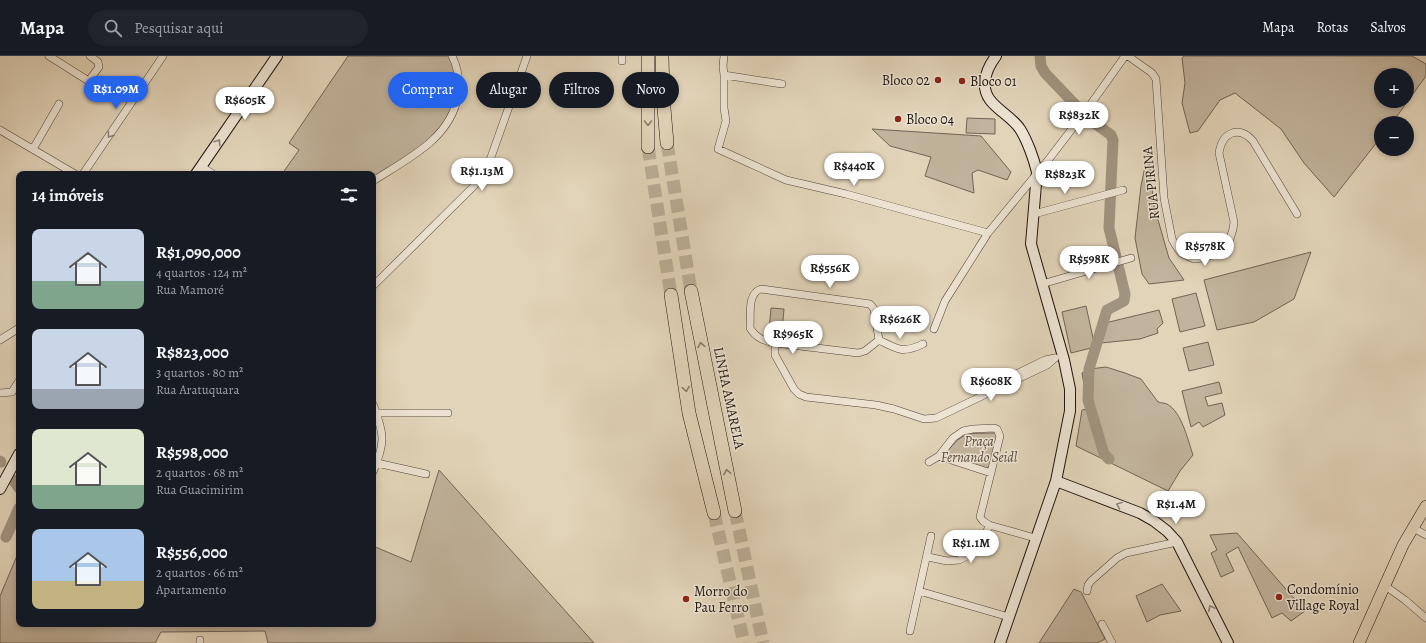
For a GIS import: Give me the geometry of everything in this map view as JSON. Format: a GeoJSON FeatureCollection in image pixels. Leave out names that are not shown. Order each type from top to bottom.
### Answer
{"type":"FeatureCollection","features":[{"type":"Feature","properties":{"kind":"highway"},"geometry":{"type":"LineString","coordinates":[[648,56],[648,147]]}},
{"type":"Feature","properties":{"kind":"highway"},"geometry":{"type":"LineString","coordinates":[[662,56],[663,97],[667,143]]}},
{"type":"Feature","properties":{"kind":"highway","name":"LINHA AMARELA"},"geometry":{"type":"LineString","coordinates":[[691,291],[735,511]]}},
{"type":"Feature","properties":{"kind":"highway"},"geometry":{"type":"LineString","coordinates":[[671,295],[689,413],[714,513]]}},
{"type":"Feature","properties":{"kind":"main road"},"geometry":{"type":"LineString","coordinates":[[1359,643],[1403,545],[1426,506]]}},
{"type":"Feature","properties":{"kind":"street"},"geometry":{"type":"LineString","coordinates":[[49,56],[87,80],[90,79],[99,67],[98,62],[90,56]]}},
{"type":"Feature","properties":{"kind":"street"},"geometry":{"type":"LineString","coordinates":[[85,171],[163,56]]}},
{"type":"Feature","properties":{"kind":"street"},"geometry":{"type":"LineString","coordinates":[[199,170],[277,56]]}},
{"type":"Feature","properties":{"kind":"street"},"geometry":{"type":"LineString","coordinates":[[376,179],[415,155],[429,144],[445,127],[456,104],[460,85],[452,56]]}},
{"type":"Feature","properties":{"kind":"street"},"geometry":{"type":"LineString","coordinates":[[376,283],[468,192],[482,176],[490,160],[526,56]]}},
{"type":"Feature","properties":{"kind":"street"},"geometry":{"type":"LineString","coordinates":[[724,56],[723,66],[726,121],[718,149],[786,180],[846,194],[988,233]]}},
{"type":"Feature","properties":{"kind":"street"},"geometry":{"type":"LineString","coordinates":[[996,56],[990,64],[986,74],[984,87],[988,99],[1020,129],[1035,164],[1037,172],[1031,244],[1059,356],[1070,390],[1070,411],[1056,481],[1035,538],[1000,643]]}},
{"type":"Feature","properties":{"kind":"street"},"geometry":{"type":"LineString","coordinates":[[934,329],[945,301],[988,233],[1049,159],[1125,56]]}},
{"type":"Feature","properties":{"kind":"street","name":"RUA PIRINA"},"geometry":{"type":"LineString","coordinates":[[1128,56],[1152,73],[1156,79],[1164,198],[1172,239],[1181,253],[1194,259],[1203,258],[1217,253],[1226,246],[1230,239],[1234,222],[1219,152],[1220,144],[1225,137],[1232,133],[1240,132],[1248,136],[1253,141],[1297,214]]}},
{"type":"Feature","properties":{"kind":"street"},"geometry":{"type":"LineString","coordinates":[[724,75],[782,84]]}},
{"type":"Feature","properties":{"kind":"street"},"geometry":{"type":"LineString","coordinates":[[33,149],[59,104]]}},
{"type":"Feature","properties":{"kind":"street"},"geometry":{"type":"LineString","coordinates":[[0,130],[70,171]]}},
{"type":"Feature","properties":{"kind":"street"},"geometry":{"type":"LineString","coordinates":[[1034,214],[1123,190]]}},
{"type":"Feature","properties":{"kind":"street"},"geometry":{"type":"LineString","coordinates":[[1042,284],[1131,258]]}},
{"type":"Feature","properties":{"kind":"street"},"geometry":{"type":"LineString","coordinates":[[761,289],[870,304],[874,309],[879,340],[865,351],[858,353],[775,343],[758,337],[750,328],[752,296],[757,290],[761,289]]}},
{"type":"Feature","properties":{"kind":"street"},"geometry":{"type":"LineString","coordinates":[[0,340],[16,333]]}},
{"type":"Feature","properties":{"kind":"street"},"geometry":{"type":"LineString","coordinates":[[879,340],[899,350],[916,347],[923,344]]}},
{"type":"Feature","properties":{"kind":"street"},"geometry":{"type":"LineString","coordinates":[[775,343],[775,355],[794,389],[799,394],[806,397],[876,405],[924,419],[960,405],[1003,383],[1048,365],[1059,356]]}},
{"type":"Feature","properties":{"kind":"street"},"geometry":{"type":"LineString","coordinates":[[12,392],[16,386]]}},
{"type":"Feature","properties":{"kind":"street"},"geometry":{"type":"LineString","coordinates":[[0,393],[12,392],[16,394]]}},
{"type":"Feature","properties":{"kind":"street"},"geometry":{"type":"LineString","coordinates":[[426,474],[377,463],[381,452],[383,436],[376,413],[448,413]]}},
{"type":"Feature","properties":{"kind":"street"},"geometry":{"type":"LineString","coordinates":[[929,462],[939,456],[953,438],[963,431],[973,429],[997,429],[1000,436],[980,517],[989,525],[1035,538]]}},
{"type":"Feature","properties":{"kind":"street"},"geometry":{"type":"LineString","coordinates":[[939,456],[991,473]]}},
{"type":"Feature","properties":{"kind":"street"},"geometry":{"type":"LineString","coordinates":[[0,489],[16,460]]}},
{"type":"Feature","properties":{"kind":"street"},"geometry":{"type":"LineString","coordinates":[[1056,481],[1140,513],[1167,530],[1177,542],[1228,643]]}},
{"type":"Feature","properties":{"kind":"street"},"geometry":{"type":"LineString","coordinates":[[928,557],[947,561],[958,560],[973,553],[983,544],[989,525]]}},
{"type":"Feature","properties":{"kind":"street"},"geometry":{"type":"LineString","coordinates":[[1413,528],[1426,535]]}},
{"type":"Feature","properties":{"kind":"street"},"geometry":{"type":"LineString","coordinates":[[910,631],[928,557],[931,536]]}},
{"type":"Feature","properties":{"kind":"street"},"geometry":{"type":"LineString","coordinates":[[1086,591],[1091,581],[1117,558],[1126,553],[1177,542]]}},
{"type":"Feature","properties":{"kind":"street"},"geometry":{"type":"LineString","coordinates":[[1384,585],[1402,597],[1426,618]]}},
{"type":"Feature","properties":{"kind":"street"},"geometry":{"type":"LineString","coordinates":[[919,591],[1009,617]]}},
{"type":"Feature","properties":{"kind":"street"},"geometry":{"type":"LineString","coordinates":[[1102,624],[1112,643]]}},
{"type":"Feature","properties":{"kind":"green space"},"geometry":{"type":"Polygon","coordinates":[[[348,56],[451,56],[455,72],[388,72],[388,108],[452,108],[442,127],[414,153],[376,176],[376,171],[284,171],[299,150],[289,143],[348,56]]]}},
{"type":"Feature","properties":{"kind":"green space"},"geometry":{"type":"Polygon","coordinates":[[[1184,56],[1412,56],[1426,64],[1426,76],[1414,93],[1414,68],[1374,68],[1374,108],[1403,108],[1397,116],[1374,116],[1374,146],[1334,197],[1304,163],[1281,129],[1235,93],[1220,100],[1198,131],[1190,133],[1182,103],[1185,83],[1182,58],[1184,56]]]}},
{"type":"Feature","properties":{"kind":"green space"},"geometry":{"type":"Polygon","coordinates":[[[967,118],[995,119],[995,134],[966,133],[967,118]]]}},
{"type":"Feature","properties":{"kind":"green space"},"geometry":{"type":"Polygon","coordinates":[[[872,129],[981,136],[1011,172],[1007,180],[978,170],[972,173],[974,193],[925,176],[931,157],[890,146],[872,129]]]}},
{"type":"Feature","properties":{"kind":"green space"},"geometry":{"type":"Polygon","coordinates":[[[1148,152],[1154,206],[1169,258],[1184,280],[1149,284],[1142,274],[1135,238],[1141,186],[1148,152]]]}},
{"type":"Feature","properties":{"kind":"green space"},"geometry":{"type":"Polygon","coordinates":[[[1311,252],[1294,299],[1254,322],[1217,330],[1204,280],[1311,252]]]}},
{"type":"Feature","properties":{"kind":"green space"},"geometry":{"type":"Polygon","coordinates":[[[1196,293],[1205,326],[1180,332],[1172,299],[1196,293]]]}},
{"type":"Feature","properties":{"kind":"green space"},"geometry":{"type":"Polygon","coordinates":[[[1086,306],[1095,347],[1071,353],[1062,312],[1086,306]]]}},
{"type":"Feature","properties":{"kind":"green space"},"geometry":{"type":"Polygon","coordinates":[[[771,308],[784,309],[782,332],[769,331],[771,308]]]}},
{"type":"Feature","properties":{"kind":"green space"},"geometry":{"type":"Polygon","coordinates":[[[1159,310],[1163,323],[1157,329],[1158,333],[1140,339],[1101,343],[1105,323],[1159,310]]]}},
{"type":"Feature","properties":{"kind":"green space"},"geometry":{"type":"Polygon","coordinates":[[[1208,342],[1214,365],[1189,371],[1183,348],[1208,342]]]}},
{"type":"Feature","properties":{"kind":"green space"},"geometry":{"type":"Polygon","coordinates":[[[1106,367],[1141,379],[1158,402],[1167,404],[1177,413],[1187,435],[1193,455],[1180,471],[1168,491],[1076,446],[1082,410],[1088,409],[1082,373],[1090,369],[1106,367]]]}},
{"type":"Feature","properties":{"kind":"green space"},"geometry":{"type":"Polygon","coordinates":[[[1219,382],[1222,393],[1205,397],[1208,406],[1222,403],[1225,415],[1203,427],[1199,422],[1191,427],[1182,391],[1219,382]]]}},
{"type":"Feature","properties":{"kind":"green space","name":"Praça Fernando Seidl"},"geometry":{"type":"Polygon","coordinates":[[[978,433],[998,434],[989,468],[947,455],[946,453],[957,440],[962,437],[978,433]]]}},
{"type":"Feature","properties":{"kind":"green space"},"geometry":{"type":"Polygon","coordinates":[[[439,470],[594,643],[268,643],[265,631],[161,632],[155,643],[0,643],[0,596],[16,558],[16,627],[376,627],[376,547],[411,562],[439,470]]]}},
{"type":"Feature","properties":{"kind":"green space"},"geometry":{"type":"Polygon","coordinates":[[[1237,533],[1305,611],[1291,621],[1282,613],[1272,618],[1238,547],[1226,554],[1234,571],[1221,577],[1211,553],[1217,550],[1210,535],[1237,533]]]}},
{"type":"Feature","properties":{"kind":"green space"},"geometry":{"type":"Polygon","coordinates":[[[1162,584],[1181,611],[1160,615],[1147,622],[1136,596],[1162,584]]]}},
{"type":"Feature","properties":{"kind":"green space"},"geometry":{"type":"Polygon","coordinates":[[[1074,589],[1081,592],[1105,639],[1097,643],[1039,643],[1074,589]]]}},
{"type":"Feature","properties":{"kind":"waterway"},"geometry":{"type":"LineString","coordinates":[[1040,56],[1041,66],[1045,73],[1089,119],[1111,135],[1113,140],[1109,228],[1125,294],[1124,301],[1107,310],[1089,369],[1088,400],[1104,454],[1109,459]]}},
{"type":"Feature","properties":{"kind":"waterway"},"geometry":{"type":"LineString","coordinates":[[13,480],[16,484]]}},
{"type":"Feature","properties":{"kind":"waterway"},"geometry":{"type":"LineString","coordinates":[[6,537],[16,515]]}},
{"type":"Feature","properties":{"kind":"tunnel"},"geometry":{"type":"LineString","coordinates":[[667,143],[691,291]]}},
{"type":"Feature","properties":{"kind":"tunnel"},"geometry":{"type":"LineString","coordinates":[[648,147],[671,295]]}},
{"type":"Feature","properties":{"kind":"tunnel"},"geometry":{"type":"LineString","coordinates":[[735,511],[763,643]]}},
{"type":"Feature","properties":{"kind":"tunnel"},"geometry":{"type":"LineString","coordinates":[[714,513],[744,643]]}},
{"type":"Feature","properties":{"kind":"place","name":"Bloco 02"},"geometry":{"type":"Point","coordinates":[938,80]}},
{"type":"Feature","properties":{"kind":"place","name":"Bloco 01"},"geometry":{"type":"Point","coordinates":[962,81]}},
{"type":"Feature","properties":{"kind":"place","name":"Bloco 04"},"geometry":{"type":"Point","coordinates":[898,119]}},
{"type":"Feature","properties":{"kind":"place","name":"Condomínio Village Royal"},"geometry":{"type":"Point","coordinates":[1279,597]}},
{"type":"Feature","properties":{"kind":"place","name":"Morro do Pau Ferro"},"geometry":{"type":"Point","coordinates":[686,599]}}]}
